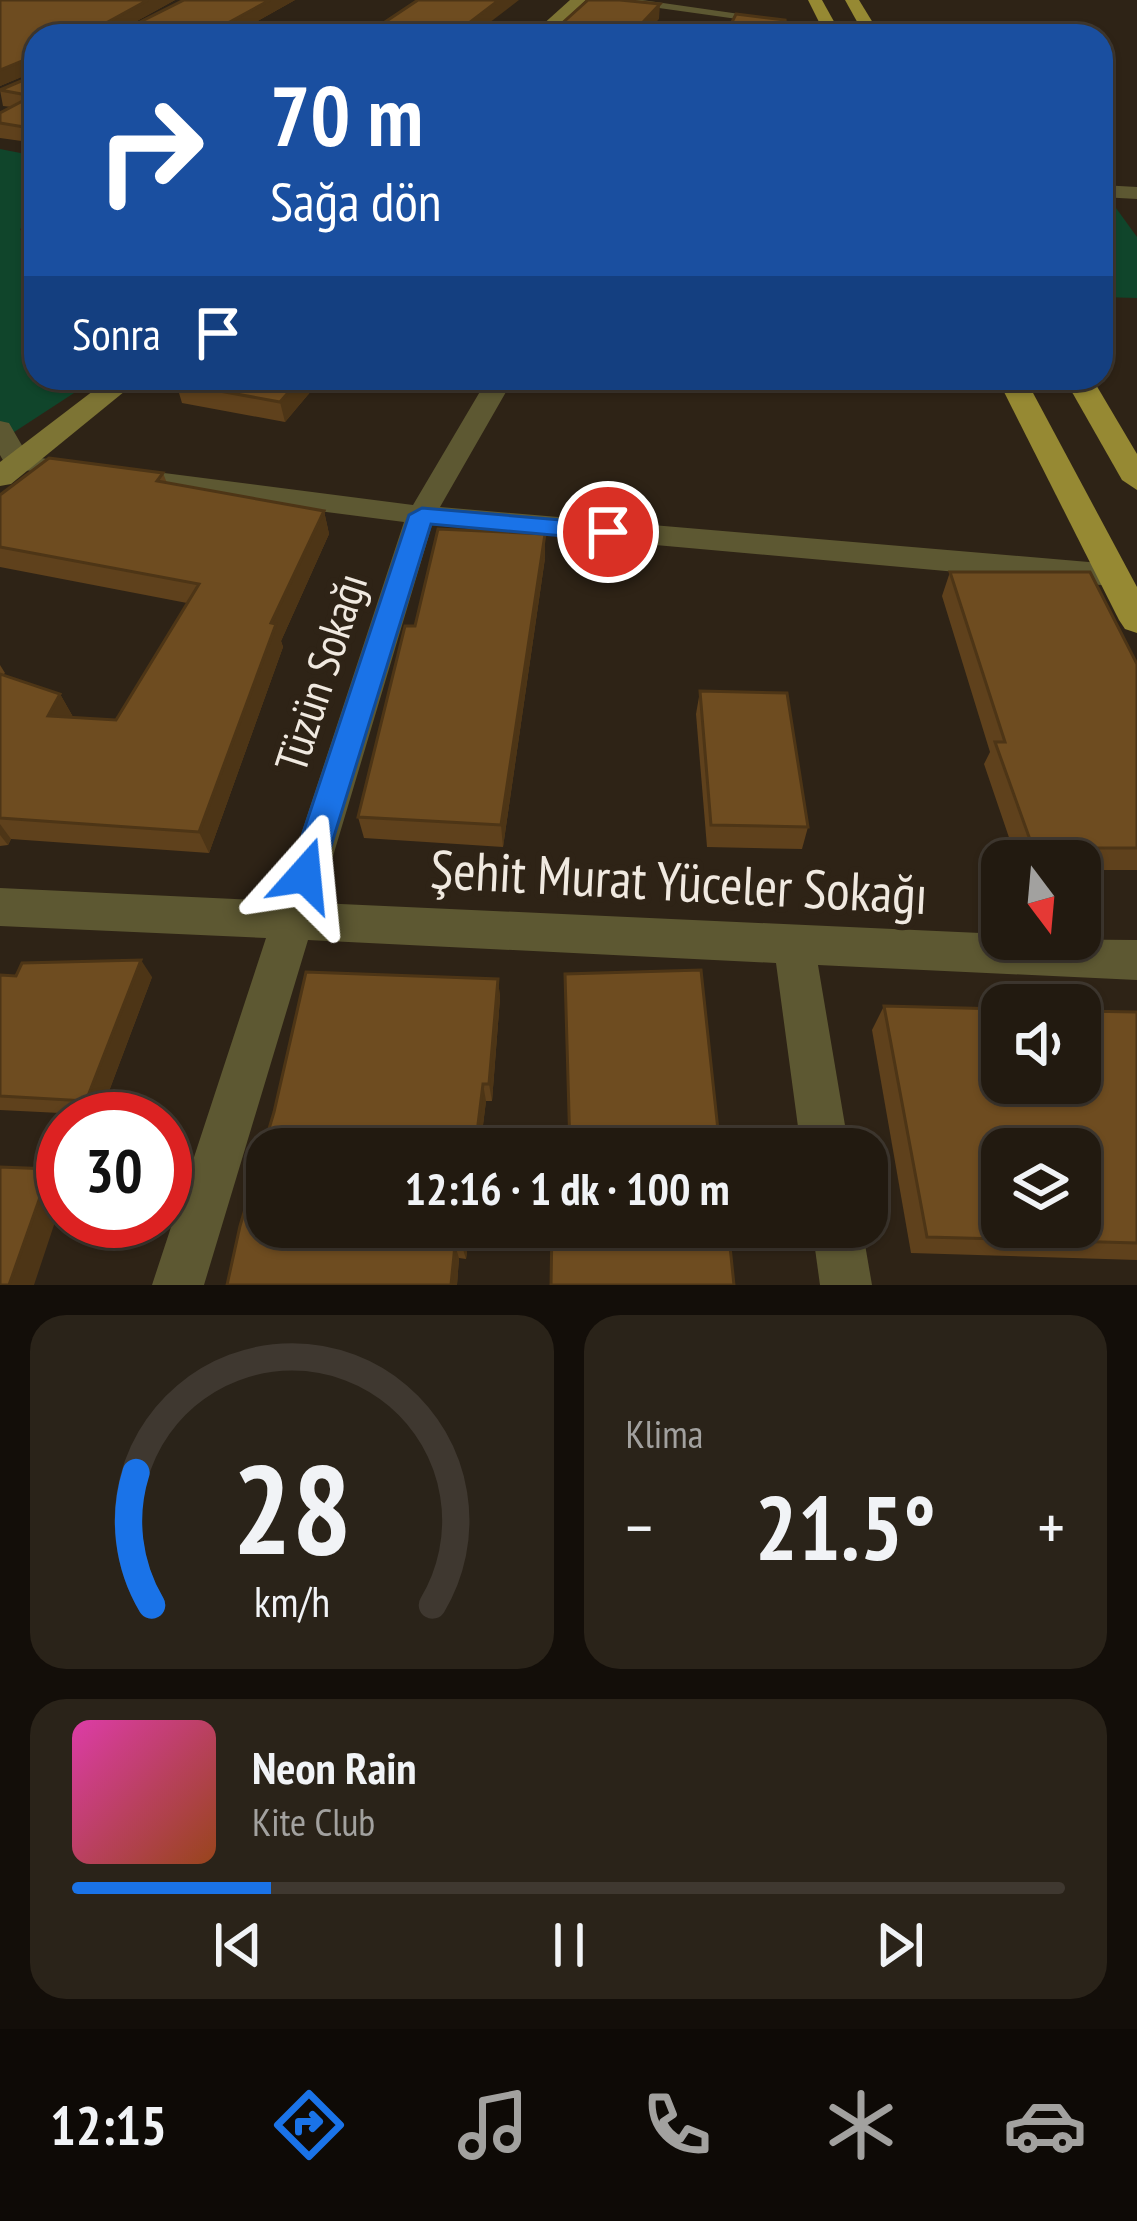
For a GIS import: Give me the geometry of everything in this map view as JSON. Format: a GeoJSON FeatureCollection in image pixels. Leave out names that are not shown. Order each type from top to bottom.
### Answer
{"type":"FeatureCollection","features":[{"type":"Feature","properties":{"kind":"main road"},"geometry":{"type":"LineString","coordinates":[[1018,390],[1125,575],[1137,620]]}},
{"type":"Feature","properties":{"kind":"main road"},"geometry":{"type":"LineString","coordinates":[[1085,390],[1137,480]]}},
{"type":"Feature","properties":{"kind":"street"},"geometry":{"type":"LineString","coordinates":[[552,24],[579,0]]}},
{"type":"Feature","properties":{"kind":"street"},"geometry":{"type":"LineString","coordinates":[[609,0],[776,24]]}},
{"type":"Feature","properties":{"kind":"street"},"geometry":{"type":"LineString","coordinates":[[9,470],[112,390]]}},
{"type":"Feature","properties":{"kind":"street","name":"Tüzün Sokağı"},"geometry":{"type":"LineString","coordinates":[[178,1285],[422,515],[494,390]]}},
{"type":"Feature","properties":{"kind":"street"},"geometry":{"type":"LineString","coordinates":[[0,429],[9,470]]}},
{"type":"Feature","properties":{"kind":"street"},"geometry":{"type":"LineString","coordinates":[[9,470],[89,472],[422,515],[1125,575]]}},
{"type":"Feature","properties":{"kind":"street","name":"Şehit Murat Yüceler Sokağı"},"geometry":{"type":"LineString","coordinates":[[0,907],[1137,959]]}},
{"type":"Feature","properties":{"kind":"street"},"geometry":{"type":"LineString","coordinates":[[794,944],[823,1128]]}},
{"type":"Feature","properties":{"kind":"street"},"geometry":{"type":"LineString","coordinates":[[840,1248],[846,1285]]}},
{"type":"Feature","properties":{"kind":"green space"},"geometry":{"type":"Polygon","coordinates":[[[0,149],[24,154],[24,226],[20,229],[24,235],[24,390],[79,390],[5,438],[0,428],[0,149]]]}},
{"type":"Feature","properties":{"kind":"green space"},"geometry":{"type":"Polygon","coordinates":[[[1113,208],[1137,237],[1137,298],[1113,297],[1113,208]]]}},
{"type":"Feature","properties":{"kind":"building"},"geometry":{"type":"Polygon","coordinates":[[[0,0],[148,0],[110,24],[24,24],[24,60],[0,70],[0,0]]]}},
{"type":"Feature","properties":{"kind":"building"},"geometry":{"type":"Polygon","coordinates":[[[184,0],[270,0],[226,24],[136,24],[184,0]]]}},
{"type":"Feature","properties":{"kind":"building"},"geometry":{"type":"Polygon","coordinates":[[[418,0],[499,0],[468,24],[382,24],[418,0]]]}},
{"type":"Feature","properties":{"kind":"building"},"geometry":{"type":"Polygon","coordinates":[[[588,0],[660,4],[641,24],[561,24],[588,0]]]}},
{"type":"Feature","properties":{"kind":"building"},"geometry":{"type":"Polygon","coordinates":[[[736,14],[785,20],[784,24],[731,24],[736,14]]]}},
{"type":"Feature","properties":{"kind":"building"},"geometry":{"type":"Polygon","coordinates":[[[24,80],[24,94],[0,90],[24,80]]]}},
{"type":"Feature","properties":{"kind":"building"},"geometry":{"type":"Polygon","coordinates":[[[24,100],[24,127],[0,123],[0,113],[24,100]]]}},
{"type":"Feature","properties":{"kind":"building"},"geometry":{"type":"Polygon","coordinates":[[[214,390],[290,390],[280,402],[214,390]]]}},
{"type":"Feature","properties":{"kind":"building"},"geometry":{"type":"Polygon","coordinates":[[[49,458],[163,473],[157,481],[324,511],[271,623],[276,624],[199,832],[0,818],[0,674],[60,694],[48,716],[116,720],[199,584],[0,547],[0,495],[49,458]]]}},
{"type":"Feature","properties":{"kind":"building"},"geometry":{"type":"Polygon","coordinates":[[[438,529],[545,534],[501,825],[358,817],[405,626],[415,626],[438,529]]]}},
{"type":"Feature","properties":{"kind":"building"},"geometry":{"type":"Polygon","coordinates":[[[950,572],[1090,572],[1137,664],[1137,848],[1101,848],[1101,840],[1030,840],[995,742],[1005,742],[950,572]]]}},
{"type":"Feature","properties":{"kind":"building"},"geometry":{"type":"Polygon","coordinates":[[[700,691],[787,693],[808,827],[711,825],[700,691]]]}},
{"type":"Feature","properties":{"kind":"building"},"geometry":{"type":"Polygon","coordinates":[[[141,960],[90,1092],[36,1092],[36,1098],[0,1096],[0,975],[16,976],[22,963],[141,960]]]}},
{"type":"Feature","properties":{"kind":"building"},"geometry":{"type":"Polygon","coordinates":[[[701,970],[718,1128],[569,1128],[565,974],[701,970]]]}},
{"type":"Feature","properties":{"kind":"building"},"geometry":{"type":"Polygon","coordinates":[[[306,972],[498,979],[489,1084],[483,1084],[478,1128],[269,1128],[306,972]]]}},
{"type":"Feature","properties":{"kind":"building"},"geometry":{"type":"Polygon","coordinates":[[[884,1006],[981,1008],[981,1104],[1101,1104],[1101,1011],[1137,1012],[1137,1243],[1101,1242],[1101,1128],[981,1128],[981,1239],[927,1237],[884,1006]]]}},
{"type":"Feature","properties":{"kind":"building"},"geometry":{"type":"Polygon","coordinates":[[[0,1167],[36,1168],[36,1209],[9,1285],[0,1285],[0,1167]]]}},
{"type":"Feature","properties":{"kind":"building"},"geometry":{"type":"Polygon","coordinates":[[[246,1206],[246,1248],[455,1248],[451,1285],[227,1285],[246,1206]]]}},
{"type":"Feature","properties":{"kind":"building"},"geometry":{"type":"Polygon","coordinates":[[[552,1248],[730,1248],[734,1285],[551,1285],[552,1248]]]}},
{"type":"Feature","properties":{"kind":"route"},"geometry":{"type":"LineString","coordinates":[[305,875],[422,515],[608,532]]}}]}
